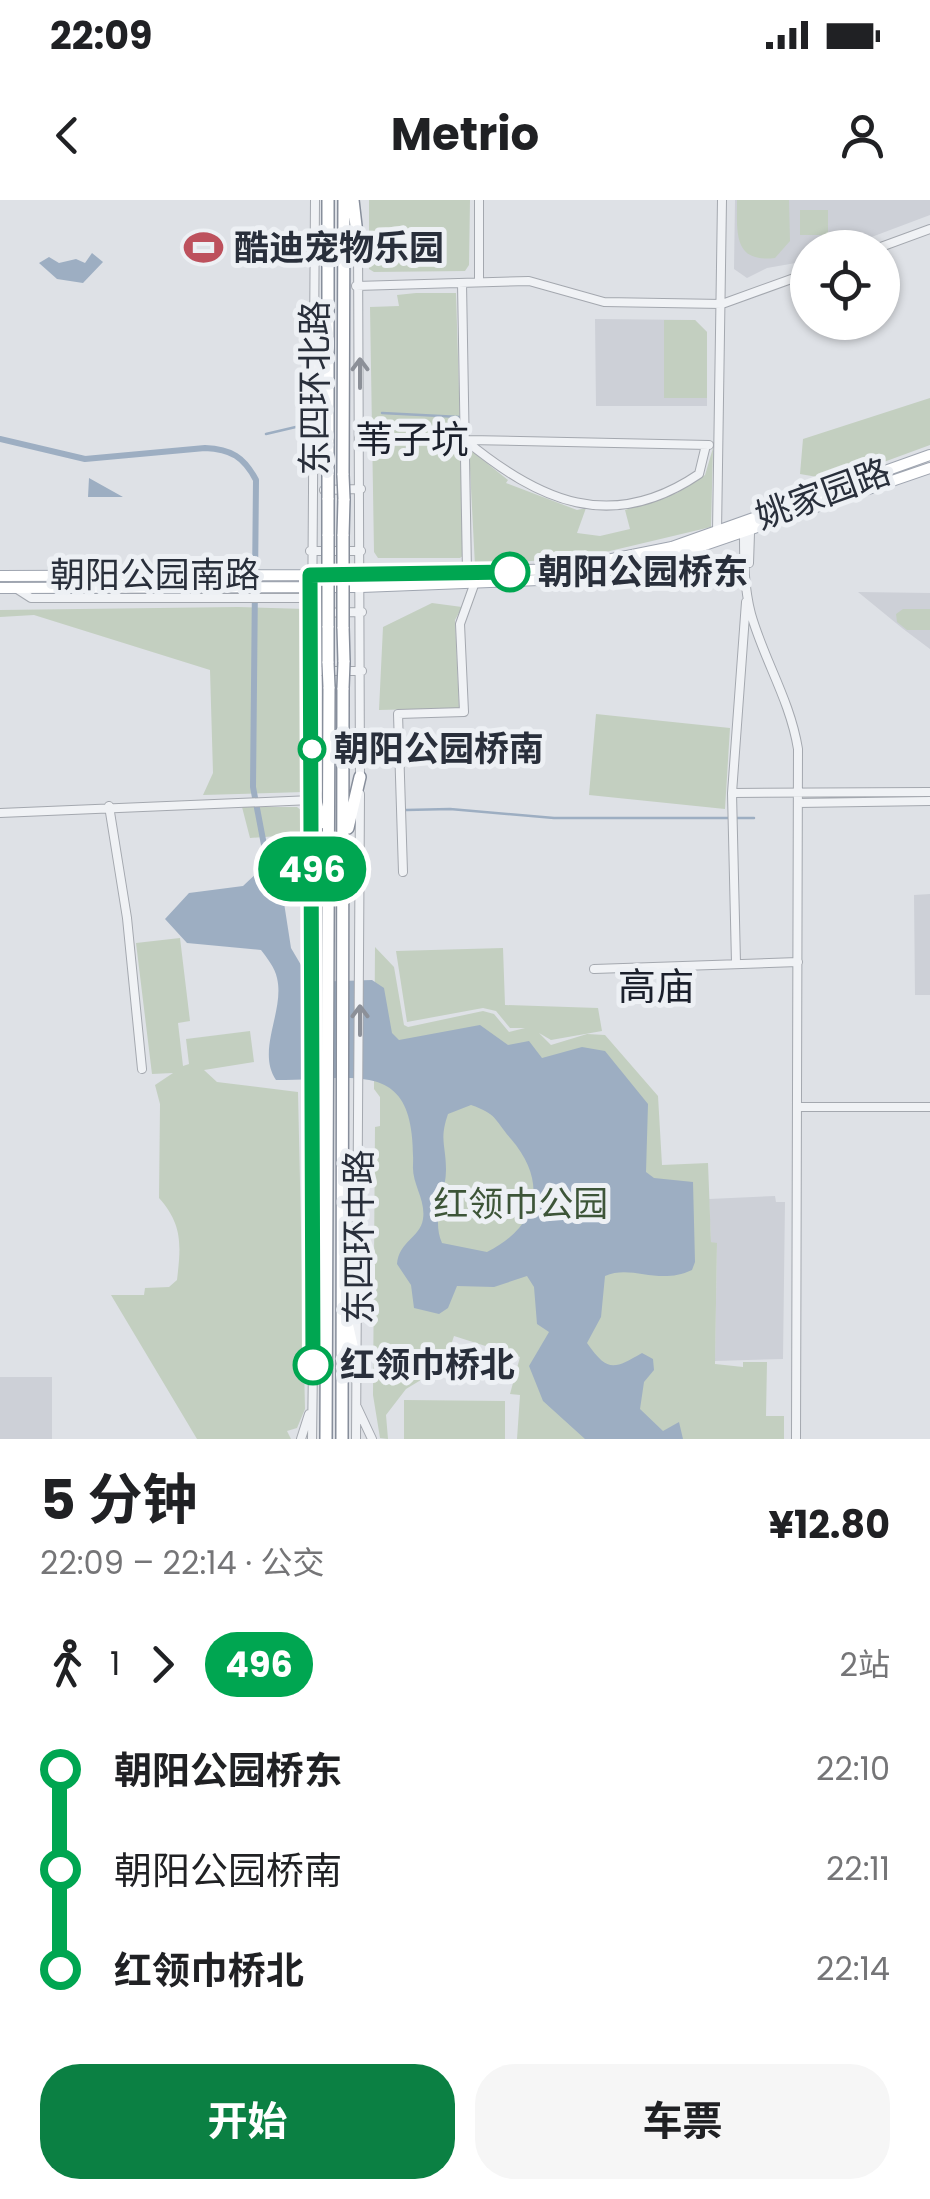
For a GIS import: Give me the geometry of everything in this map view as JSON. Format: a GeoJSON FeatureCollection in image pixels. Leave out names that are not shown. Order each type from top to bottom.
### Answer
{"type":"FeatureCollection","features":[{"type":"Feature","properties":{"kind":"highway","name":"东四环北路"},"geometry":{"type":"LineString","coordinates":[[328,200],[328,536]]}},
{"type":"Feature","properties":{"kind":"highway","name":"东四环北路"},"geometry":{"type":"LineString","coordinates":[[343,627],[344,200]]}},
{"type":"Feature","properties":{"kind":"highway"},"geometry":{"type":"LineString","coordinates":[[356,200],[358,244]]}},
{"type":"Feature","properties":{"kind":"highway","name":"东四环中路"},"geometry":{"type":"LineString","coordinates":[[326,1439],[328,536]]}},
{"type":"Feature","properties":{"kind":"highway","name":"东四环中路"},"geometry":{"type":"LineString","coordinates":[[342,1439],[343,627]]}},
{"type":"Feature","properties":{"kind":"highway"},"geometry":{"type":"LineString","coordinates":[[344,847],[360,777]]}},
{"type":"Feature","properties":{"kind":"highway"},"geometry":{"type":"LineString","coordinates":[[311,778],[326,847]]}},
{"type":"Feature","properties":{"kind":"highway"},"geometry":{"type":"LineString","coordinates":[[343,1300],[358,1372]]}},
{"type":"Feature","properties":{"kind":"highway"},"geometry":{"type":"LineString","coordinates":[[313,1365],[324,1301]]}},
{"type":"Feature","properties":{"kind":"main road","name":"姚家园路"},"geometry":{"type":"LineString","coordinates":[[361,581],[576,567],[672,548],[930,455]]}},
{"type":"Feature","properties":{"kind":"main road","name":"姚家园路"},"geometry":{"type":"LineString","coordinates":[[361,581],[531,582],[606,572],[747,534],[930,468]]}},
{"type":"Feature","properties":{"kind":"main road","name":"朝阳公园南路"},"geometry":{"type":"LineString","coordinates":[[0,576],[239,587]]}},
{"type":"Feature","properties":{"kind":"main road"},"geometry":{"type":"LineString","coordinates":[[310,587],[361,581]]}},
{"type":"Feature","properties":{"kind":"main road","name":"朝阳公园南路"},"geometry":{"type":"LineString","coordinates":[[0,588],[310,587]]}},
{"type":"Feature","properties":{"kind":"street","name":"东四环北路"},"geometry":{"type":"LineString","coordinates":[[310,587],[315,200]]}},
{"type":"Feature","properties":{"kind":"street"},"geometry":{"type":"LineString","coordinates":[[479,282],[480,200]]}},
{"type":"Feature","properties":{"kind":"street"},"geometry":{"type":"LineString","coordinates":[[717,532],[722,200]]}},
{"type":"Feature","properties":{"kind":"street"},"geometry":{"type":"LineString","coordinates":[[900,240],[930,229]]}},
{"type":"Feature","properties":{"kind":"street","name":"东四环北路"},"geometry":{"type":"LineString","coordinates":[[358,244],[361,581]]}},
{"type":"Feature","properties":{"kind":"street"},"geometry":{"type":"LineString","coordinates":[[356,286],[545,283],[616,303],[722,304],[790,279]]}},
{"type":"Feature","properties":{"kind":"street"},"geometry":{"type":"LineString","coordinates":[[462,283],[467,574]]}},
{"type":"Feature","properties":{"kind":"street"},"geometry":{"type":"LineString","coordinates":[[465,440],[718,445]]}},
{"type":"Feature","properties":{"kind":"street"},"geometry":{"type":"LineString","coordinates":[[465,440],[512,479],[526,485],[568,502],[624,506],[674,491],[699,474],[706,444]]}},
{"type":"Feature","properties":{"kind":"street"},"geometry":{"type":"LineString","coordinates":[[314,490],[361,489]]}},
{"type":"Feature","properties":{"kind":"street"},"geometry":{"type":"LineString","coordinates":[[736,964],[732,794],[747,597],[747,534]]}},
{"type":"Feature","properties":{"kind":"street"},"geometry":{"type":"LineString","coordinates":[[310,551],[361,550]]}},
{"type":"Feature","properties":{"kind":"street"},"geometry":{"type":"LineString","coordinates":[[360,777],[361,581]]}},
{"type":"Feature","properties":{"kind":"street"},"geometry":{"type":"LineString","coordinates":[[404,872],[398,714],[464,712],[460,624],[474,584]]}},
{"type":"Feature","properties":{"kind":"street","name":"朝阳公园南路"},"geometry":{"type":"LineString","coordinates":[[239,587],[310,587]]}},
{"type":"Feature","properties":{"kind":"street"},"geometry":{"type":"LineString","coordinates":[[0,813],[312,800],[310,587]]}},
{"type":"Feature","properties":{"kind":"street"},"geometry":{"type":"LineString","coordinates":[[747,597],[790,710],[798,749],[796,1439]]}},
{"type":"Feature","properties":{"kind":"street"},"geometry":{"type":"LineString","coordinates":[[311,612],[362,612]]}},
{"type":"Feature","properties":{"kind":"street"},"geometry":{"type":"LineString","coordinates":[[312,671],[362,671]]}},
{"type":"Feature","properties":{"kind":"street","name":"东四环中路"},"geometry":{"type":"LineString","coordinates":[[356,1439],[360,777]]}},
{"type":"Feature","properties":{"kind":"street"},"geometry":{"type":"LineString","coordinates":[[798,799],[930,792]]}},
{"type":"Feature","properties":{"kind":"street"},"geometry":{"type":"LineString","coordinates":[[732,794],[930,800]]}},
{"type":"Feature","properties":{"kind":"street","name":"东四环中路"},"geometry":{"type":"LineString","coordinates":[[312,800],[312,1439]]}},
{"type":"Feature","properties":{"kind":"street"},"geometry":{"type":"LineString","coordinates":[[109,806],[127,918],[142,1068]]}},
{"type":"Feature","properties":{"kind":"street"},"geometry":{"type":"LineString","coordinates":[[594,969],[798,962]]}},
{"type":"Feature","properties":{"kind":"street"},"geometry":{"type":"LineString","coordinates":[[798,1108],[930,1107]]}},
{"type":"Feature","properties":{"kind":"street"},"geometry":{"type":"LineString","coordinates":[[356,1404],[372,1439]]}},
{"type":"Feature","properties":{"kind":"street"},"geometry":{"type":"LineString","coordinates":[[301,1439],[312,1405]]}},
{"type":"Feature","properties":{"kind":"shaded area"},"geometry":{"type":"Polygon","coordinates":[[[735,200],[930,200],[930,215],[890,230],[790,230],[790,264],[767,268],[747,278],[734,269],[735,200]]]}},
{"type":"Feature","properties":{"kind":"shaded area"},"geometry":{"type":"Polygon","coordinates":[[[595,319],[695,320],[707,332],[707,406],[596,406],[595,319]]]}},
{"type":"Feature","properties":{"kind":"shaded area"},"geometry":{"type":"Polygon","coordinates":[[[858,592],[930,593],[930,649],[902,628],[858,592]]]}},
{"type":"Feature","properties":{"kind":"shaded area"},"geometry":{"type":"Polygon","coordinates":[[[930,894],[930,995],[915,995],[914,895],[930,894]]]}},
{"type":"Feature","properties":{"kind":"shaded area"},"geometry":{"type":"Polygon","coordinates":[[[775,1196],[776,1202],[785,1202],[783,1359],[715,1361],[717,1244],[711,1242],[709,1199],[775,1196]]]}},
{"type":"Feature","properties":{"kind":"shaded area"},"geometry":{"type":"Polygon","coordinates":[[[0,1377],[52,1377],[52,1439],[0,1439],[0,1377]]]}},
{"type":"Feature","properties":{"kind":"green space"},"geometry":{"type":"Polygon","coordinates":[[[369,200],[470,200],[469,265],[465,271],[369,269],[369,200]]]}},
{"type":"Feature","properties":{"kind":"green space"},"geometry":{"type":"Polygon","coordinates":[[[737,200],[789,200],[790,241],[775,258],[751,256],[738,234],[737,200]]]}},
{"type":"Feature","properties":{"kind":"green space"},"geometry":{"type":"Polygon","coordinates":[[[800,210],[828,210],[828,230],[800,230],[800,210]]]}},
{"type":"Feature","properties":{"kind":"green space"},"geometry":{"type":"Polygon","coordinates":[[[456,293],[464,555],[460,558],[378,558],[374,552],[370,307],[399,306],[397,295],[456,293]]]}},
{"type":"Feature","properties":{"kind":"green space"},"geometry":{"type":"Polygon","coordinates":[[[664,320],[695,320],[707,332],[707,398],[664,398],[664,320]]]}},
{"type":"Feature","properties":{"kind":"green space"},"geometry":{"type":"Polygon","coordinates":[[[930,398],[930,445],[824,484],[823,478],[800,474],[803,439],[930,398]]]}},
{"type":"Feature","properties":{"kind":"green space"},"geometry":{"type":"Polygon","coordinates":[[[713,448],[711,527],[589,556],[475,566],[469,449],[508,480],[506,483],[577,510],[586,508],[577,533],[600,536],[630,529],[625,510],[677,493],[705,475],[713,448]]]}},
{"type":"Feature","properties":{"kind":"green space"},"geometry":{"type":"Polygon","coordinates":[[[432,603],[462,607],[455,620],[459,708],[379,710],[383,627],[432,603]]]}},
{"type":"Feature","properties":{"kind":"green space"},"geometry":{"type":"Polygon","coordinates":[[[306,609],[304,792],[203,795],[213,773],[210,670],[34,615],[0,617],[0,610],[306,609]]]}},
{"type":"Feature","properties":{"kind":"green space"},"geometry":{"type":"Polygon","coordinates":[[[903,609],[930,609],[930,630],[907,630],[897,622],[896,614],[903,609]]]}},
{"type":"Feature","properties":{"kind":"green space"},"geometry":{"type":"Polygon","coordinates":[[[596,714],[730,728],[725,809],[589,795],[596,714]]]}},
{"type":"Feature","properties":{"kind":"green space"},"geometry":{"type":"Polygon","coordinates":[[[242,807],[297,807],[306,814],[306,834],[250,838],[242,807]]]}},
{"type":"Feature","properties":{"kind":"green space"},"geometry":{"type":"Polygon","coordinates":[[[180,938],[190,1021],[178,1023],[183,1066],[189,1064],[186,1039],[250,1031],[254,1062],[204,1070],[217,1082],[298,1092],[305,1409],[297,1428],[287,1431],[291,1439],[197,1439],[111,1295],[144,1295],[145,1288],[169,1287],[177,1280],[178,1236],[172,1217],[159,1198],[160,1104],[155,1085],[173,1073],[152,1074],[136,943],[180,938]]]}},
{"type":"Feature","properties":{"kind":"green space","name":"红领巾公园"},"geometry":{"type":"Polygon","coordinates":[[[375,947],[394,967],[404,1025],[408,1027],[483,1011],[494,1014],[509,1032],[525,1028],[510,1028],[496,1011],[483,1008],[407,1022],[396,951],[503,948],[505,1005],[598,1008],[602,1031],[551,1040],[539,1033],[551,1045],[587,1034],[605,1035],[658,1096],[662,1165],[708,1163],[711,1242],[717,1243],[715,1364],[743,1367],[743,1362],[767,1362],[766,1416],[784,1416],[784,1439],[517,1439],[520,1395],[510,1394],[520,1357],[454,1336],[444,1366],[406,1389],[386,1415],[388,1439],[380,1438],[373,1395],[375,1127],[380,1126],[380,1097],[374,1089],[375,947]]]}},
{"type":"Feature","properties":{"kind":"green space"},"geometry":{"type":"Polygon","coordinates":[[[404,1400],[505,1401],[505,1439],[404,1439],[404,1400]]]}},
{"type":"Feature","properties":{"kind":"water"},"geometry":{"type":"Polygon","coordinates":[[[92,253],[103,262],[83,283],[57,279],[39,263],[49,257],[59,263],[76,259],[85,263],[92,253]]]}},
{"type":"Feature","properties":{"kind":"water"},"geometry":{"type":"Polygon","coordinates":[[[89,478],[123,497],[88,497],[89,478]]]}},
{"type":"Feature","properties":{"kind":"water"},"geometry":{"type":"Polygon","coordinates":[[[278,864],[291,948],[311,982],[372,980],[384,988],[392,1033],[399,1040],[480,1025],[508,1045],[529,1041],[542,1058],[582,1047],[605,1051],[648,1104],[646,1172],[654,1178],[693,1182],[695,1262],[692,1270],[668,1276],[625,1272],[605,1276],[601,1317],[587,1343],[606,1364],[618,1365],[642,1353],[653,1359],[654,1370],[644,1382],[640,1409],[663,1431],[679,1422],[683,1439],[585,1439],[543,1401],[529,1366],[549,1332],[537,1324],[534,1287],[527,1276],[494,1287],[457,1286],[448,1308],[439,1314],[414,1308],[411,1285],[397,1264],[401,1250],[423,1219],[405,1107],[393,1091],[378,1082],[357,1078],[276,1080],[269,1056],[278,991],[276,974],[268,960],[261,950],[187,943],[165,919],[189,893],[243,886],[262,868],[278,864]],[[471,1105],[448,1114],[445,1123],[446,1161],[439,1234],[442,1243],[487,1252],[518,1229],[532,1202],[533,1187],[523,1155],[494,1118],[471,1105]]]}},
{"type":"Feature","properties":{"kind":"waterway"},"geometry":{"type":"LineString","coordinates":[[382,413],[460,417]]}},
{"type":"Feature","properties":{"kind":"waterway"},"geometry":{"type":"LineString","coordinates":[[266,434],[300,426]]}},
{"type":"Feature","properties":{"kind":"waterway"},"geometry":{"type":"LineString","coordinates":[[0,439],[85,459],[214,449],[236,456],[251,472],[256,480],[253,787],[268,866]]}},
{"type":"Feature","properties":{"kind":"waterway"},"geometry":{"type":"LineString","coordinates":[[406,810],[450,809],[554,818],[728,818]]}},
{"type":"Feature","properties":{"kind":"waterway"},"geometry":{"type":"LineString","coordinates":[[736,818],[754,818]]}},
{"type":"Feature","properties":{"kind":"bus line","name":"496"},"geometry":{"type":"LineString","coordinates":[[313,1365],[310,575],[510,572]]}},
{"type":"Feature","properties":{"kind":"place","name":"酷迪宠物乐园"},"geometry":{"type":"Point","coordinates":[204,248]}},
{"type":"Feature","properties":{"kind":"place","name":"朝阳公园桥东"},"geometry":{"type":"Point","coordinates":[510,572]}},
{"type":"Feature","properties":{"kind":"place","name":"朝阳公园桥南"},"geometry":{"type":"Point","coordinates":[312,749]}},
{"type":"Feature","properties":{"kind":"place","name":"红领巾桥北"},"geometry":{"type":"Point","coordinates":[313,1365]}},
{"type":"Feature","properties":{"kind":"district","name":"苇子坑"},"geometry":{"type":"Point","coordinates":[412,440]}},
{"type":"Feature","properties":{"kind":"district","name":"高庙"},"geometry":{"type":"Point","coordinates":[656,987]}}]}
